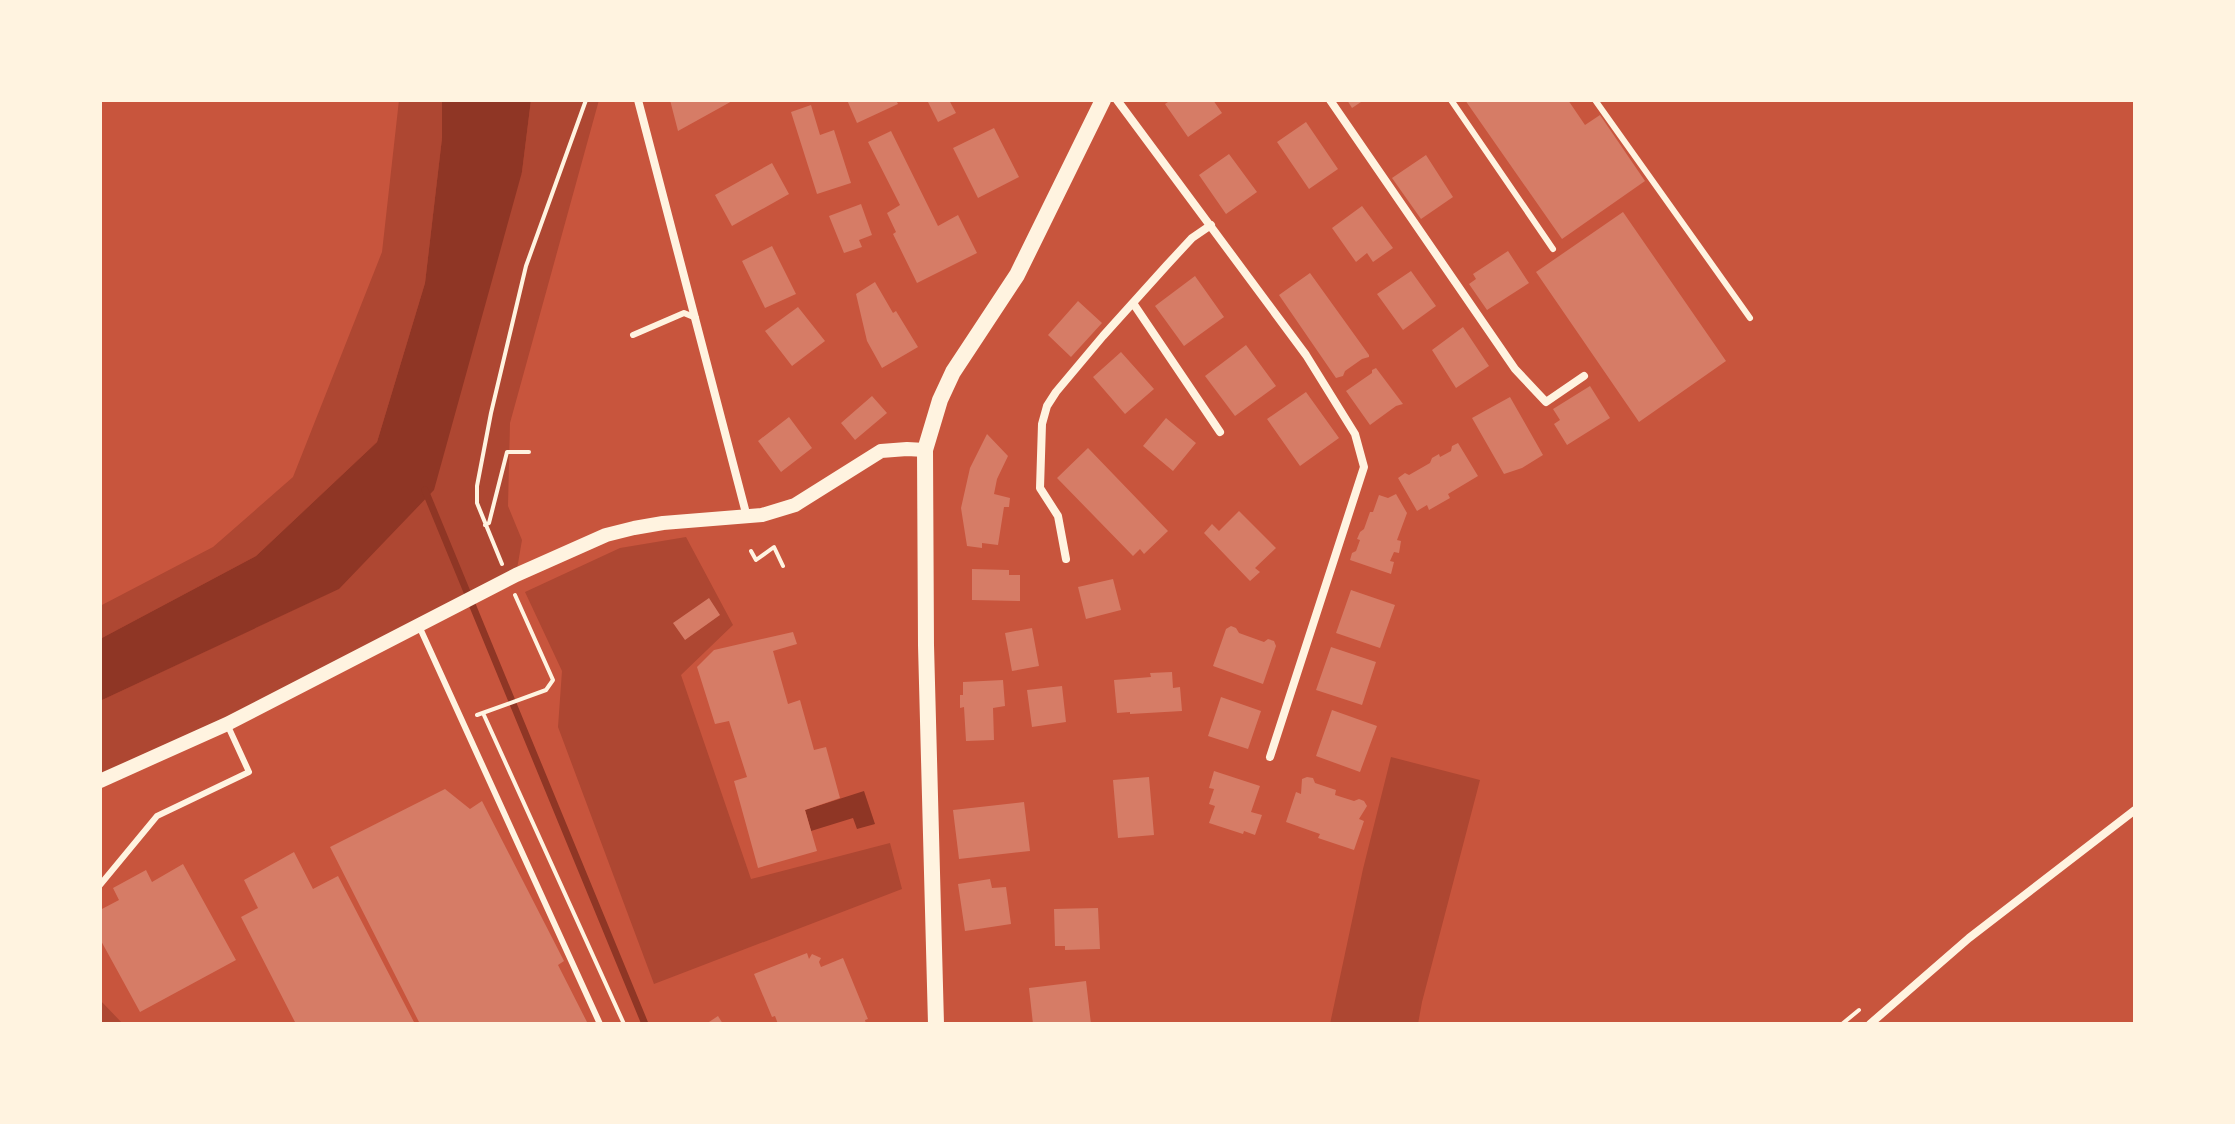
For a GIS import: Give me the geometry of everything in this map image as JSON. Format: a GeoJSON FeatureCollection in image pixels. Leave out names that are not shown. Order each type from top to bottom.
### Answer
{"type":"FeatureCollection","features":[{"type":"Feature","properties":{"kind":"main road"},"geometry":{"type":"LineString","coordinates":[[936,1024],[926,645],[925,450],[940,400],[953,372],[1017,275],[1103,100]]}},
{"type":"Feature","properties":{"kind":"street"},"geometry":{"type":"LineString","coordinates":[[638,100],[747,517]]}},
{"type":"Feature","properties":{"kind":"street"},"geometry":{"type":"LineString","coordinates":[[1117,100],[1306,355],[1355,434],[1364,467],[1270,757]]}},
{"type":"Feature","properties":{"kind":"street"},"geometry":{"type":"LineString","coordinates":[[1330,100],[1515,369],[1546,402],[1584,376]]}},
{"type":"Feature","properties":{"kind":"street"},"geometry":{"type":"LineString","coordinates":[[1066,559],[1058,516],[1040,488],[1042,424],[1047,406],[1133,303],[1192,238],[1211,225]]}},
{"type":"Feature","properties":{"kind":"street"},"geometry":{"type":"LineString","coordinates":[[1133,303],[1220,432]]}},
{"type":"Feature","properties":{"kind":"street"},"geometry":{"type":"LineString","coordinates":[[100,781],[227,724],[419,626],[510,575],[606,535],[663,523],[762,515],[795,505],[881,451],[925,450]]}},
{"type":"Feature","properties":{"kind":"street"},"geometry":{"type":"LineString","coordinates":[[1870,1024],[1969,938],[2135,810]]}},
{"type":"Feature","properties":{"kind":"lane"},"geometry":{"type":"LineString","coordinates":[[1451,100],[1553,249]]}},
{"type":"Feature","properties":{"kind":"lane"},"geometry":{"type":"LineString","coordinates":[[1595,100],[1750,318]]}},
{"type":"Feature","properties":{"kind":"lane"},"geometry":{"type":"LineString","coordinates":[[633,335],[684,313],[696,318]]}},
{"type":"Feature","properties":{"kind":"lane"},"geometry":{"type":"LineString","coordinates":[[419,626],[600,1024]]}},
{"type":"Feature","properties":{"kind":"lane"},"geometry":{"type":"LineString","coordinates":[[100,885],[157,816],[249,772],[227,724]]}},
{"type":"Feature","properties":{"kind":"path"},"geometry":{"type":"LineString","coordinates":[[586,100],[526,266],[477,486],[477,503],[485,525],[510,575],[553,680],[546,690],[483,713],[624,1024]]}},
{"type":"Feature","properties":{"kind":"path"},"geometry":{"type":"LineString","coordinates":[[485,525],[489,523],[507,452],[529,452]]}},
{"type":"Feature","properties":{"kind":"path"},"geometry":{"type":"LineString","coordinates":[[751,551],[756,560],[774,547],[783,566]]}},
{"type":"Feature","properties":{"kind":"shaded area"},"geometry":{"type":"Polygon","coordinates":[[[399,100],[442,100],[442,138],[425,283],[377,442],[256,556],[100,639],[100,606],[213,547],[293,477],[382,252],[399,100]]]}},
{"type":"Feature","properties":{"kind":"shaded area"},"geometry":{"type":"Polygon","coordinates":[[[442,100],[531,100],[522,172],[434,490],[339,589],[100,701],[100,639],[256,556],[377,442],[425,283],[442,138],[442,100]]]}},
{"type":"Feature","properties":{"kind":"shaded area"},"geometry":{"type":"Polygon","coordinates":[[[531,100],[599,100],[510,423],[508,506],[522,540],[516,575],[100,780],[100,701],[338,589],[522,172],[531,100]]]}},
{"type":"Feature","properties":{"kind":"shaded area"},"geometry":{"type":"Polygon","coordinates":[[[686,537],[733,625],[681,675],[751,879],[890,843],[902,889],[654,984],[558,727],[562,671],[525,592],[620,548],[686,537]]]}},
{"type":"Feature","properties":{"kind":"shaded area"},"geometry":{"type":"Polygon","coordinates":[[[1391,757],[1480,780],[1418,1024],[1330,1024],[1363,869],[1391,757]]]}},
{"type":"Feature","properties":{"kind":"shaded area"},"geometry":{"type":"Polygon","coordinates":[[[864,791],[875,824],[857,829],[853,818],[811,831],[805,810],[864,791]]]}},
{"type":"Feature","properties":{"kind":"shaded area"},"geometry":{"type":"Polygon","coordinates":[[[100,1000],[123,1024],[100,1024],[100,1000]]]}},
{"type":"Feature","properties":{"kind":"building"},"geometry":{"type":"Polygon","coordinates":[[[670,100],[734,100],[678,131],[670,100]]]}},
{"type":"Feature","properties":{"kind":"building"},"geometry":{"type":"Polygon","coordinates":[[[847,100],[896,100],[898,104],[857,123],[847,100]]]}},
{"type":"Feature","properties":{"kind":"building"},"geometry":{"type":"Polygon","coordinates":[[[927,100],[949,100],[956,113],[938,122],[927,100]]]}},
{"type":"Feature","properties":{"kind":"building"},"geometry":{"type":"Polygon","coordinates":[[[1171,100],[1213,100],[1222,113],[1188,137],[1165,104],[1171,100]]]}},
{"type":"Feature","properties":{"kind":"building"},"geometry":{"type":"Polygon","coordinates":[[[1347,100],[1364,100],[1352,108],[1347,100]]]}},
{"type":"Feature","properties":{"kind":"building"},"geometry":{"type":"Polygon","coordinates":[[[1465,100],[1568,100],[1585,125],[1600,115],[1645,181],[1562,239],[1465,100]]]}},
{"type":"Feature","properties":{"kind":"building"},"geometry":{"type":"Polygon","coordinates":[[[811,105],[820,135],[834,130],[851,183],[817,194],[791,112],[811,105]]]}},
{"type":"Feature","properties":{"kind":"building"},"geometry":{"type":"Polygon","coordinates":[[[1306,122],[1338,169],[1309,189],[1277,142],[1306,122]]]}},
{"type":"Feature","properties":{"kind":"building"},"geometry":{"type":"Polygon","coordinates":[[[994,128],[1019,177],[978,198],[953,148],[994,128]]]}},
{"type":"Feature","properties":{"kind":"building"},"geometry":{"type":"Polygon","coordinates":[[[891,131],[938,226],[958,215],[977,253],[917,283],[893,234],[896,232],[887,213],[900,205],[868,142],[891,131]]]}},
{"type":"Feature","properties":{"kind":"building"},"geometry":{"type":"Polygon","coordinates":[[[1229,154],[1257,192],[1226,214],[1199,175],[1229,154]]]}},
{"type":"Feature","properties":{"kind":"building"},"geometry":{"type":"Polygon","coordinates":[[[1426,155],[1453,197],[1421,219],[1392,178],[1426,155]]]}},
{"type":"Feature","properties":{"kind":"building"},"geometry":{"type":"Polygon","coordinates":[[[772,163],[789,194],[732,226],[715,195],[772,163]]]}},
{"type":"Feature","properties":{"kind":"building"},"geometry":{"type":"Polygon","coordinates":[[[861,204],[872,235],[859,240],[862,247],[844,253],[829,216],[861,204]]]}},
{"type":"Feature","properties":{"kind":"building"},"geometry":{"type":"Polygon","coordinates":[[[1362,206],[1393,248],[1373,262],[1367,253],[1356,262],[1332,228],[1362,206]]]}},
{"type":"Feature","properties":{"kind":"building"},"geometry":{"type":"Polygon","coordinates":[[[1623,212],[1726,361],[1639,422],[1536,272],[1623,212]]]}},
{"type":"Feature","properties":{"kind":"building"},"geometry":{"type":"Polygon","coordinates":[[[772,246],[796,294],[765,308],[742,261],[772,246]]]}},
{"type":"Feature","properties":{"kind":"building"},"geometry":{"type":"Polygon","coordinates":[[[1508,251],[1529,283],[1487,310],[1469,284],[1476,279],[1473,274],[1508,251]]]}},
{"type":"Feature","properties":{"kind":"building"},"geometry":{"type":"Polygon","coordinates":[[[1411,271],[1436,306],[1403,330],[1377,294],[1411,271]]]}},
{"type":"Feature","properties":{"kind":"building"},"geometry":{"type":"Polygon","coordinates":[[[1310,273],[1369,355],[1336,378],[1279,295],[1310,273]]]}},
{"type":"Feature","properties":{"kind":"building"},"geometry":{"type":"Polygon","coordinates":[[[1195,276],[1224,317],[1184,346],[1155,306],[1195,276]]]}},
{"type":"Feature","properties":{"kind":"building"},"geometry":{"type":"Polygon","coordinates":[[[875,282],[918,347],[882,368],[867,341],[856,294],[875,282]]]}},
{"type":"Feature","properties":{"kind":"building"},"geometry":{"type":"Polygon","coordinates":[[[1078,301],[1102,323],[1071,357],[1048,335],[1078,301]]]}},
{"type":"Feature","properties":{"kind":"building"},"geometry":{"type":"Polygon","coordinates":[[[798,307],[825,341],[792,366],[765,331],[798,307]]]}},
{"type":"Feature","properties":{"kind":"building"},"geometry":{"type":"Polygon","coordinates":[[[1463,327],[1489,366],[1456,388],[1432,350],[1463,327]]]}},
{"type":"Feature","properties":{"kind":"building"},"geometry":{"type":"Polygon","coordinates":[[[1246,345],[1276,386],[1235,416],[1205,376],[1246,345]]]}},
{"type":"Feature","properties":{"kind":"building"},"geometry":{"type":"Polygon","coordinates":[[[1121,352],[1154,389],[1125,414],[1093,377],[1121,352]]]}},
{"type":"Feature","properties":{"kind":"building"},"geometry":{"type":"Polygon","coordinates":[[[1376,368],[1403,404],[1370,425],[1346,391],[1376,368]]]}},
{"type":"Feature","properties":{"kind":"building"},"geometry":{"type":"Polygon","coordinates":[[[1590,386],[1610,418],[1567,445],[1554,424],[1560,420],[1553,409],[1590,386]]]}},
{"type":"Feature","properties":{"kind":"building"},"geometry":{"type":"Polygon","coordinates":[[[1306,392],[1339,438],[1300,466],[1267,419],[1306,392]]]}},
{"type":"Feature","properties":{"kind":"building"},"geometry":{"type":"Polygon","coordinates":[[[872,396],[887,413],[855,440],[841,423],[872,396]]]}},
{"type":"Feature","properties":{"kind":"building"},"geometry":{"type":"Polygon","coordinates":[[[1510,397],[1543,455],[1522,468],[1504,474],[1472,418],[1510,397]]]}},
{"type":"Feature","properties":{"kind":"building"},"geometry":{"type":"Polygon","coordinates":[[[789,417],[812,448],[781,472],[758,441],[789,417]]]}},
{"type":"Feature","properties":{"kind":"building"},"geometry":{"type":"Polygon","coordinates":[[[1166,418],[1196,443],[1173,471],[1143,446],[1166,418]]]}},
{"type":"Feature","properties":{"kind":"building"},"geometry":{"type":"Polygon","coordinates":[[[987,434],[1008,456],[994,494],[1010,498],[1009,507],[1004,507],[998,545],[982,543],[982,548],[967,546],[961,508],[970,468],[987,434]]]}},
{"type":"Feature","properties":{"kind":"building"},"geometry":{"type":"Polygon","coordinates":[[[1458,443],[1478,476],[1448,494],[1450,498],[1429,510],[1427,505],[1417,511],[1398,478],[1430,463],[1439,454],[1440,457],[1451,451],[1452,446],[1458,443]]]}},
{"type":"Feature","properties":{"kind":"building"},"geometry":{"type":"Polygon","coordinates":[[[1088,448],[1168,531],[1144,554],[1140,549],[1133,556],[1057,478],[1088,448]]]}},
{"type":"Feature","properties":{"kind":"building"},"geometry":{"type":"Polygon","coordinates":[[[1396,494],[1407,513],[1397,540],[1401,541],[1399,553],[1394,552],[1390,561],[1394,562],[1391,574],[1350,560],[1379,495],[1388,498],[1396,494]]]}},
{"type":"Feature","properties":{"kind":"building"},"geometry":{"type":"Polygon","coordinates":[[[1239,511],[1276,548],[1255,568],[1260,572],[1250,581],[1204,533],[1212,524],[1219,531],[1239,511]]]}},
{"type":"Feature","properties":{"kind":"building"},"geometry":{"type":"Polygon","coordinates":[[[972,569],[1009,570],[1009,575],[1020,575],[1020,601],[972,600],[972,569]]]}},
{"type":"Feature","properties":{"kind":"building"},"geometry":{"type":"Polygon","coordinates":[[[1113,579],[1121,610],[1086,619],[1078,587],[1113,579]]]}},
{"type":"Feature","properties":{"kind":"building"},"geometry":{"type":"Polygon","coordinates":[[[1351,590],[1395,605],[1380,648],[1336,633],[1351,590]]]}},
{"type":"Feature","properties":{"kind":"building"},"geometry":{"type":"Polygon","coordinates":[[[709,598],[720,615],[685,640],[673,623],[709,598]]]}},
{"type":"Feature","properties":{"kind":"building"},"geometry":{"type":"Polygon","coordinates":[[[1231,626],[1239,633],[1264,642],[1268,639],[1274,641],[1276,646],[1263,684],[1213,666],[1226,629],[1231,626]]]}},
{"type":"Feature","properties":{"kind":"building"},"geometry":{"type":"Polygon","coordinates":[[[1032,628],[1039,666],[1012,671],[1005,633],[1032,628]]]}},
{"type":"Feature","properties":{"kind":"building"},"geometry":{"type":"Polygon","coordinates":[[[793,632],[797,644],[773,651],[788,704],[800,700],[814,750],[826,747],[840,798],[805,810],[817,851],[758,868],[734,781],[747,777],[729,721],[715,724],[697,667],[714,650],[793,632]]]}},
{"type":"Feature","properties":{"kind":"building"},"geometry":{"type":"Polygon","coordinates":[[[1331,647],[1376,662],[1362,705],[1316,690],[1331,647]]]}},
{"type":"Feature","properties":{"kind":"building"},"geometry":{"type":"Polygon","coordinates":[[[1172,672],[1173,688],[1180,687],[1182,711],[1117,713],[1114,680],[1172,672]]]}},
{"type":"Feature","properties":{"kind":"building"},"geometry":{"type":"Polygon","coordinates":[[[1003,680],[1005,706],[993,708],[994,740],[966,741],[964,707],[960,708],[963,682],[1003,680]]]}},
{"type":"Feature","properties":{"kind":"building"},"geometry":{"type":"Polygon","coordinates":[[[1062,686],[1066,722],[1032,727],[1027,690],[1062,686]]]}},
{"type":"Feature","properties":{"kind":"building"},"geometry":{"type":"Polygon","coordinates":[[[1221,697],[1261,711],[1248,749],[1208,736],[1221,697]]]}},
{"type":"Feature","properties":{"kind":"building"},"geometry":{"type":"Polygon","coordinates":[[[1332,710],[1377,726],[1360,772],[1316,756],[1332,710]]]}},
{"type":"Feature","properties":{"kind":"building"},"geometry":{"type":"Polygon","coordinates":[[[1214,771],[1260,786],[1251,812],[1262,815],[1255,835],[1209,823],[1215,806],[1209,804],[1214,789],[1209,788],[1214,771]]]}},
{"type":"Feature","properties":{"kind":"building"},"geometry":{"type":"Polygon","coordinates":[[[1149,777],[1154,835],[1118,838],[1113,780],[1149,777]]]}},
{"type":"Feature","properties":{"kind":"building"},"geometry":{"type":"Polygon","coordinates":[[[1307,777],[1336,790],[1335,795],[1364,801],[1367,806],[1359,819],[1364,821],[1354,850],[1318,838],[1320,834],[1286,822],[1296,792],[1301,794],[1302,779],[1307,777]]]}},
{"type":"Feature","properties":{"kind":"building"},"geometry":{"type":"Polygon","coordinates":[[[445,789],[470,809],[482,801],[564,961],[558,965],[588,1024],[420,1024],[330,847],[445,789]]]}},
{"type":"Feature","properties":{"kind":"building"},"geometry":{"type":"Polygon","coordinates":[[[1024,802],[1030,851],[959,859],[953,810],[1024,802]]]}},
{"type":"Feature","properties":{"kind":"building"},"geometry":{"type":"Polygon","coordinates":[[[294,852],[313,889],[338,876],[415,1024],[296,1024],[241,917],[258,908],[244,880],[294,852]]]}},
{"type":"Feature","properties":{"kind":"building"},"geometry":{"type":"Polygon","coordinates":[[[183,864],[236,960],[140,1012],[100,939],[100,910],[119,900],[113,888],[146,870],[152,882],[183,864]]]}},
{"type":"Feature","properties":{"kind":"building"},"geometry":{"type":"Polygon","coordinates":[[[990,879],[992,888],[1006,887],[1011,924],[965,931],[958,884],[990,879]]]}},
{"type":"Feature","properties":{"kind":"building"},"geometry":{"type":"Polygon","coordinates":[[[1098,908],[1100,949],[1065,950],[1065,946],[1055,946],[1054,909],[1098,908]]]}},
{"type":"Feature","properties":{"kind":"building"},"geometry":{"type":"Polygon","coordinates":[[[807,953],[809,959],[812,954],[821,958],[821,967],[843,958],[868,1019],[865,1020],[866,1024],[778,1024],[775,1016],[772,1017],[754,974],[807,953]]]}},
{"type":"Feature","properties":{"kind":"building"},"geometry":{"type":"Polygon","coordinates":[[[1086,981],[1091,1024],[1033,1024],[1029,988],[1086,981]]]}},
{"type":"Feature","properties":{"kind":"building"},"geometry":{"type":"Polygon","coordinates":[[[718,1016],[723,1024],[706,1024],[718,1016]]]}},
{"type":"Feature","properties":{"kind":"waterway"},"geometry":{"type":"LineString","coordinates":[[425,490],[645,1024]]}}]}
